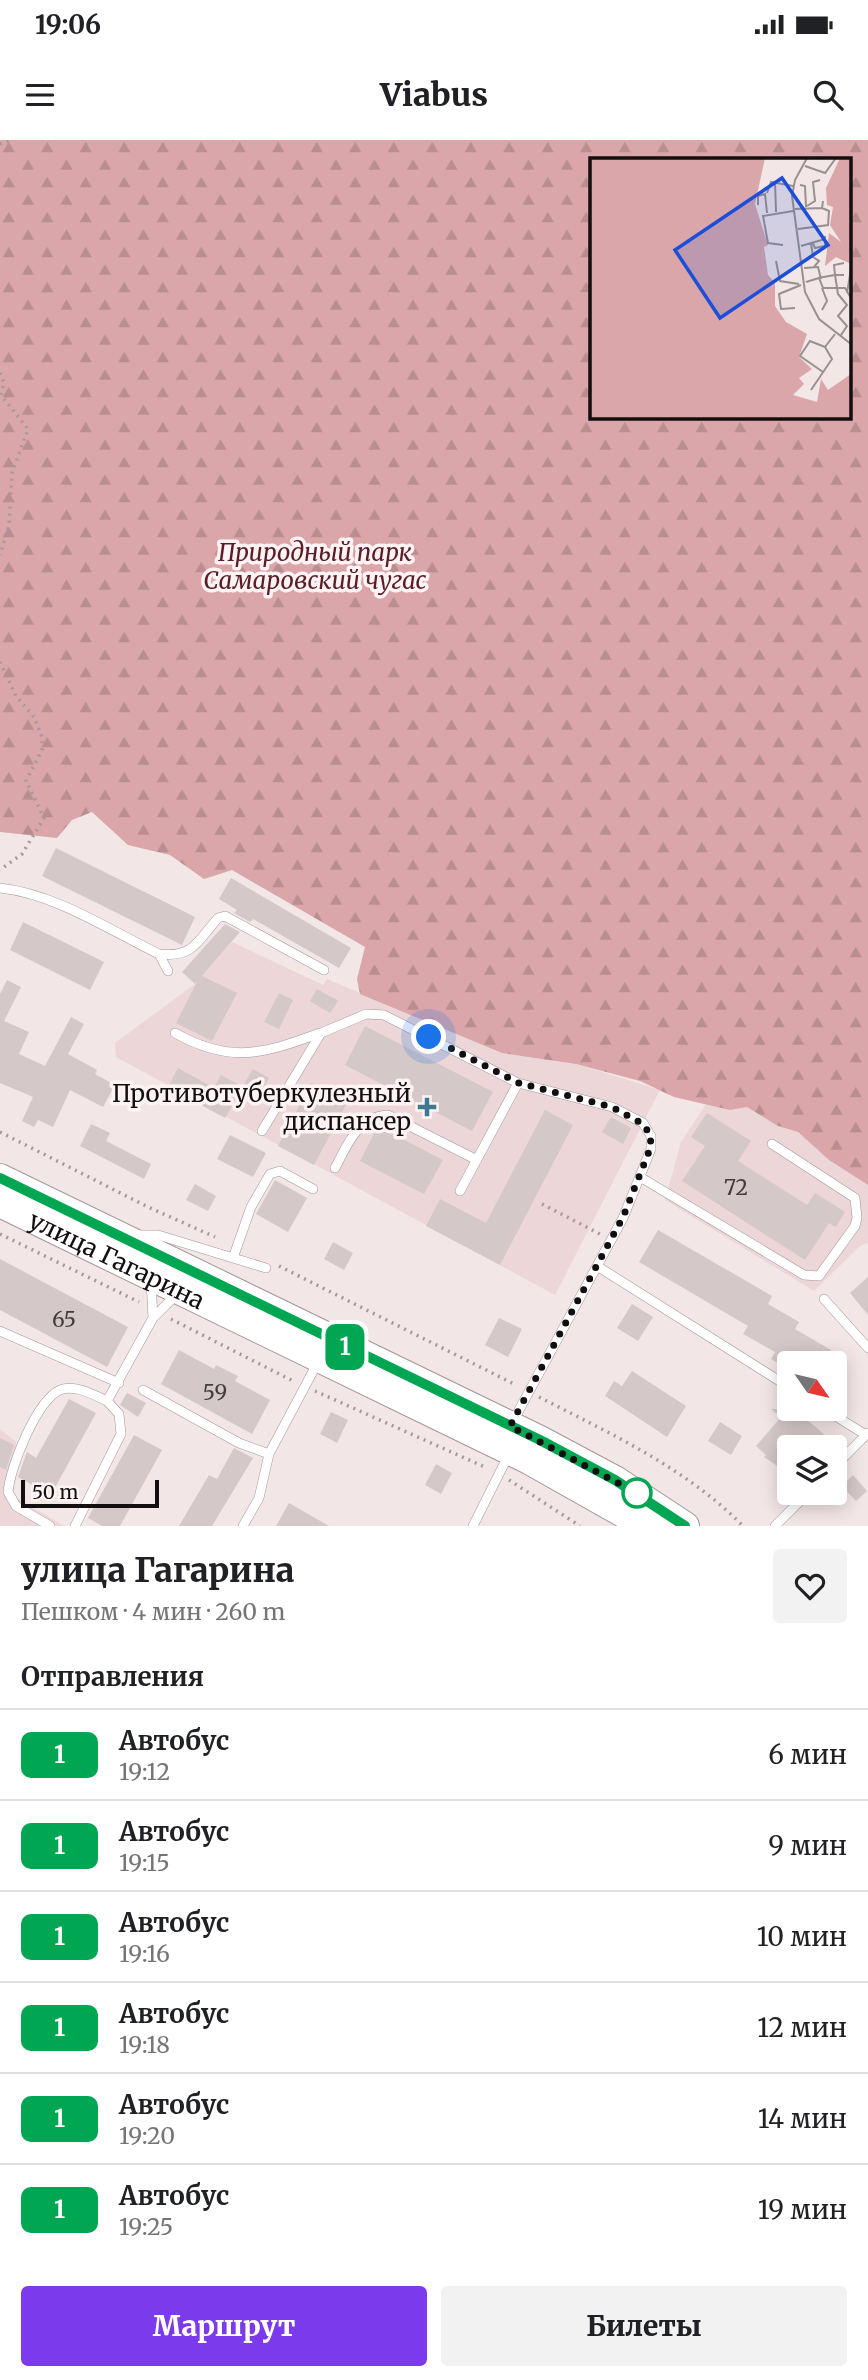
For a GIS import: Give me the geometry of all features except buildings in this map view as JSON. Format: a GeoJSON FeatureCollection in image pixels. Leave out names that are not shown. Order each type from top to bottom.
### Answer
{"type":"FeatureCollection","features":[{"type":"Feature","properties":{"kind":"main road","name":"улица Гагарина"},"geometry":{"type":"LineString","coordinates":[[0,1178],[121,1238],[156,1267],[180,1292],[325,1350]]}},
{"type":"Feature","properties":{"kind":"main road","name":"улица Гагарина"},"geometry":{"type":"LineString","coordinates":[[0,1203],[156,1267],[325,1350],[505,1449],[603,1499],[646,1526]]}},
{"type":"Feature","properties":{"kind":"main road","name":"улица Гагарина"},"geometry":{"type":"LineString","coordinates":[[505,1449],[615,1480],[685,1526]]}},
{"type":"Feature","properties":{"kind":"lane"},"geometry":{"type":"LineString","coordinates":[[0,888],[19,890],[51,902],[159,954],[179,956],[189,951],[218,918],[225,916],[324,970]]}},
{"type":"Feature","properties":{"kind":"lane"},"geometry":{"type":"LineString","coordinates":[[159,954],[168,971]]}},
{"type":"Feature","properties":{"kind":"lane"},"geometry":{"type":"LineString","coordinates":[[175,1033],[197,1045],[230,1055],[279,1048],[366,1014],[384,1015],[519,1083],[602,1104],[643,1124],[652,1143],[640,1177],[612,1240],[505,1449],[473,1526]]}},
{"type":"Feature","properties":{"kind":"lane"},"geometry":{"type":"LineString","coordinates":[[262,1131],[321,1033]]}},
{"type":"Feature","properties":{"kind":"lane"},"geometry":{"type":"LineString","coordinates":[[460,1191],[519,1083]]}},
{"type":"Feature","properties":{"kind":"lane"},"geometry":{"type":"LineString","coordinates":[[335,1168],[357,1128],[377,1115],[388,1115],[477,1160]]}},
{"type":"Feature","properties":{"kind":"lane"},"geometry":{"type":"LineString","coordinates":[[640,1177],[804,1275],[819,1276],[855,1226],[858,1218],[855,1198],[772,1144]]}},
{"type":"Feature","properties":{"kind":"lane"},"geometry":{"type":"LineString","coordinates":[[233,1258],[251,1207],[270,1174],[280,1171],[313,1189]]}},
{"type":"Feature","properties":{"kind":"lane"},"geometry":{"type":"LineString","coordinates":[[121,1238],[158,1235],[265,1268]]}},
{"type":"Feature","properties":{"kind":"lane"},"geometry":{"type":"LineString","coordinates":[[597,1266],[777,1379]]}},
{"type":"Feature","properties":{"kind":"lane"},"geometry":{"type":"LineString","coordinates":[[153,1318],[156,1267]]}},
{"type":"Feature","properties":{"kind":"lane"},"geometry":{"type":"LineString","coordinates":[[107,1401],[153,1318],[180,1292]]}},
{"type":"Feature","properties":{"kind":"lane"},"geometry":{"type":"LineString","coordinates":[[824,1298],[868,1348]]}},
{"type":"Feature","properties":{"kind":"lane"},"geometry":{"type":"LineString","coordinates":[[0,1331],[119,1383]]}},
{"type":"Feature","properties":{"kind":"lane"},"geometry":{"type":"LineString","coordinates":[[243,1526],[259,1498],[269,1454],[325,1350]]}},
{"type":"Feature","properties":{"kind":"lane"},"geometry":{"type":"LineString","coordinates":[[50,1526],[16,1506],[8,1492],[26,1433],[51,1396],[59,1390],[71,1388],[107,1401],[119,1414],[121,1434],[75,1526]]}},
{"type":"Feature","properties":{"kind":"lane"},"geometry":{"type":"LineString","coordinates":[[143,1390],[239,1443],[269,1454]]}},
{"type":"Feature","properties":{"kind":"lane"},"geometry":{"type":"LineString","coordinates":[[845,1421],[867,1434],[847,1454]]}},
{"type":"Feature","properties":{"kind":"lane"},"geometry":{"type":"LineString","coordinates":[[775,1526],[796,1505]]}},
{"type":"Feature","properties":{"kind":"path"},"geometry":{"type":"LineString","coordinates":[[0,144],[11,140]]}},
{"type":"Feature","properties":{"kind":"path"},"geometry":{"type":"LineString","coordinates":[[0,373],[4,383],[1,395],[28,429],[12,473],[9,525],[0,555]]}},
{"type":"Feature","properties":{"kind":"path"},"geometry":{"type":"LineString","coordinates":[[0,662],[16,696],[34,717],[42,737],[42,750],[26,781],[44,818],[22,854],[0,870]]}},
{"type":"Feature","properties":{"kind":"path"},"geometry":{"type":"LineString","coordinates":[[541,1204],[612,1240]]}},
{"type":"Feature","properties":{"kind":"path"},"geometry":{"type":"LineString","coordinates":[[320,1393],[505,1449],[580,1526]]}},
{"type":"Feature","properties":{"kind":"path"},"geometry":{"type":"LineString","coordinates":[[541,1398],[619,1437],[683,1476],[715,1499],[743,1526]]}},
{"type":"Feature","properties":{"kind":"shaded area","name":"Противотуберкулезный диспансер"},"geometry":{"type":"Polygon","coordinates":[[[232,942],[323,985],[327,979],[502,1053],[576,1064],[660,1090],[555,1295],[116,1057],[115,1043],[195,984],[232,942]]]}},
{"type":"Feature","properties":{"kind":"shaded area"},"geometry":{"type":"Polygon","coordinates":[[[706,1104],[730,1110],[747,1107],[778,1126],[798,1132],[829,1160],[868,1185],[868,1243],[860,1246],[814,1291],[665,1200],[681,1142],[706,1104]]]}},
{"type":"Feature","properties":{"kind":"shaded area"},"geometry":{"type":"Polygon","coordinates":[[[0,1429],[16,1442],[13,1496],[64,1526],[0,1526],[0,1429]]]}},
{"type":"Feature","properties":{"kind":"green space","name":"Природный парк Самаровский чугас"},"geometry":{"type":"Polygon","coordinates":[[[0,140],[868,140],[868,1185],[829,1160],[798,1132],[778,1126],[747,1107],[730,1110],[674,1097],[640,1081],[576,1064],[502,1053],[360,994],[357,979],[365,947],[232,870],[204,879],[170,855],[128,845],[92,812],[72,820],[57,838],[0,832],[0,140]]]}},
{"type":"Feature","properties":{"kind":"bus line","name":"1"},"geometry":{"type":"LineString","coordinates":[[0,1178],[540,1440],[615,1480],[685,1526]]}},
{"type":"Feature","properties":{"kind":"place","name":"Противотуберкулезный диспансер"},"geometry":{"type":"Point","coordinates":[427,1107]}},
{"type":"Feature","properties":{"kind":"route"},"geometry":{"type":"LineString","coordinates":[[429,1037],[519,1083],[612,1107],[643,1124],[651,1136],[652,1143],[640,1177],[612,1240],[510,1426],[637,1493]]}}]}
